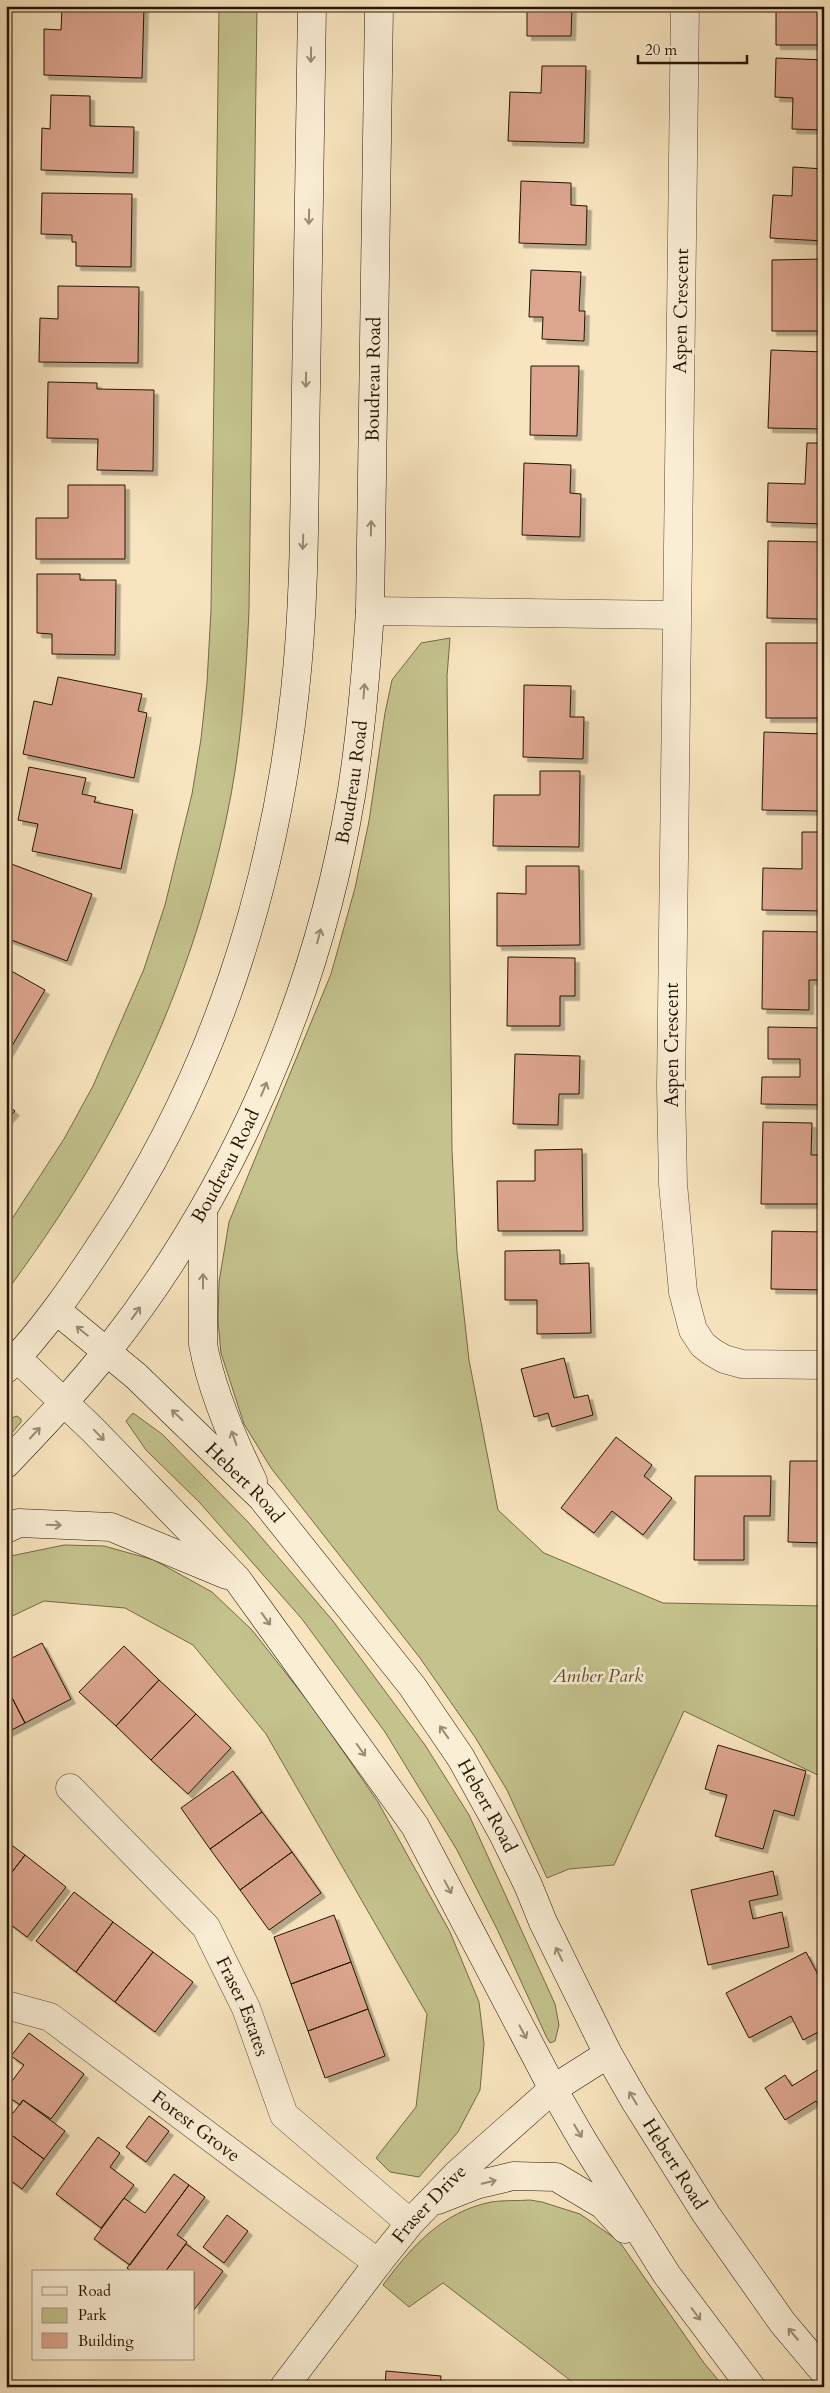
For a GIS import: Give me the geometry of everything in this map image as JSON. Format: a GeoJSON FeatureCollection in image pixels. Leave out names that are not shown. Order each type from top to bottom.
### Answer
{"type":"FeatureCollection","features":[{"type":"Feature","properties":{"kind":"main road"},"geometry":{"type":"LineString","coordinates":[[312,6],[304,540],[296,686],[289,747],[279,803],[250,926],[226,1000],[198,1070],[164,1141],[131,1201],[56,1310],[12,1364],[64,1401],[237,1579],[415,1826],[553,2089],[667,2275],[751,2387]]}},
{"type":"Feature","properties":{"kind":"main road","name":"Boudreau Road"},"geometry":{"type":"LineString","coordinates":[[6,1464],[107,1352],[164,1273],[203,1211],[261,1095],[290,1023],[317,944],[336,868],[350,797],[363,710],[370,611],[379,6]]}},
{"type":"Feature","properties":{"kind":"main road","name":"Aspen Crescent"},"geometry":{"type":"LineString","coordinates":[[685,6],[671,1135],[673,1184],[683,1292],[693,1330],[703,1345],[724,1359],[742,1364],[824,1365]]}},
{"type":"Feature","properties":{"kind":"main road"},"geometry":{"type":"LineString","coordinates":[[370,611],[676,616]]}},
{"type":"Feature","properties":{"kind":"main road"},"geometry":{"type":"LineString","coordinates":[[203,1211],[203,1344],[206,1363],[240,1454],[262,1498]]}},
{"type":"Feature","properties":{"kind":"main road","name":"Hebert Road"},"geometry":{"type":"LineString","coordinates":[[56,1310],[143,1383],[262,1498],[412,1686],[461,1758],[512,1851],[543,1922],[608,2054],[635,2101],[706,2214],[782,2322],[824,2372]]}},
{"type":"Feature","properties":{"kind":"main road"},"geometry":{"type":"LineString","coordinates":[[6,1529],[19,1523],[111,1528],[237,1579]]}},
{"type":"Feature","properties":{"kind":"main road","name":"Fraser Estates"},"geometry":{"type":"LineString","coordinates":[[70,1788],[206,1927],[246,2008],[284,2115],[418,2214]]}},
{"type":"Feature","properties":{"kind":"main road","name":"Forest Grove"},"geometry":{"type":"LineString","coordinates":[[6,2005],[50,2017],[378,2263]]}},
{"type":"Feature","properties":{"kind":"main road","name":"Fraser Drive"},"geometry":{"type":"LineString","coordinates":[[284,2387],[378,2263],[418,2214],[457,2174],[553,2089],[608,2054]]}},
{"type":"Feature","properties":{"kind":"main road"},"geometry":{"type":"LineString","coordinates":[[418,2214],[476,2185],[512,2176],[556,2177],[603,2205],[667,2275]]}},
{"type":"Feature","properties":{"kind":"green space"},"geometry":{"type":"Polygon","coordinates":[[[219,6],[257,6],[249,610],[236,768],[210,886],[168,1010],[113,1126],[81,1182],[6,1292],[6,1228],[64,1139],[93,1086],[144,969],[165,905],[192,794],[201,739],[207,683],[211,610],[219,6]]]}},
{"type":"Feature","properties":{"kind":"green space","name":"Amber Park"},"geometry":{"type":"Polygon","coordinates":[[[450,638],[447,676],[452,1150],[457,1252],[469,1360],[498,1510],[544,1553],[663,1603],[824,1606],[824,1778],[684,1711],[614,1865],[569,1869],[547,1878],[507,1790],[475,1737],[420,1658],[271,1468],[244,1424],[221,1353],[218,1321],[219,1282],[229,1222],[331,974],[355,888],[369,821],[385,713],[392,680],[421,643],[450,638]]]}},
{"type":"Feature","properties":{"kind":"green space"},"geometry":{"type":"Polygon","coordinates":[[[133,1413],[162,1434],[249,1523],[333,1621],[425,1745],[469,1815],[555,2004],[559,2025],[555,2041],[550,2043],[546,2036],[498,1931],[457,1850],[385,1732],[302,1619],[200,1503],[146,1450],[126,1421],[133,1413]]]}},
{"type":"Feature","properties":{"kind":"green space"},"geometry":{"type":"Polygon","coordinates":[[[17,1416],[21,1419],[21,1422],[6,1440],[6,1420],[17,1416]]]}},
{"type":"Feature","properties":{"kind":"green space"},"geometry":{"type":"Polygon","coordinates":[[[64,1545],[104,1546],[154,1560],[212,1592],[252,1630],[314,1709],[378,1802],[450,1932],[479,2002],[484,2044],[480,2090],[458,2132],[419,2177],[390,2172],[376,2158],[416,2107],[427,2014],[266,1734],[193,1645],[125,1608],[44,1601],[6,1619],[6,1557],[64,1545]]]}},
{"type":"Feature","properties":{"kind":"green space"},"geometry":{"type":"Polygon","coordinates":[[[530,2200],[580,2214],[619,2241],[704,2363],[724,2387],[579,2387],[443,2283],[409,2307],[383,2285],[405,2257],[429,2233],[457,2214],[491,2202],[530,2200]]]}},
{"type":"Feature","properties":{"kind":"building"},"geometry":{"type":"Polygon","coordinates":[[[62,6],[144,6],[142,78],[44,75],[44,29],[61,30],[62,6]]]}},
{"type":"Feature","properties":{"kind":"building"},"geometry":{"type":"Polygon","coordinates":[[[527,6],[572,6],[571,36],[527,36],[527,6]]]}},
{"type":"Feature","properties":{"kind":"building"},"geometry":{"type":"Polygon","coordinates":[[[776,6],[824,6],[824,45],[776,45],[776,6]]]}},
{"type":"Feature","properties":{"kind":"building"},"geometry":{"type":"Polygon","coordinates":[[[776,58],[824,60],[824,130],[792,129],[793,98],[775,97],[776,58]]]}},
{"type":"Feature","properties":{"kind":"building"},"geometry":{"type":"Polygon","coordinates":[[[542,66],[586,66],[584,143],[508,141],[510,92],[541,93],[542,66]]]}},
{"type":"Feature","properties":{"kind":"building"},"geometry":{"type":"Polygon","coordinates":[[[51,95],[90,96],[90,126],[134,127],[133,173],[41,170],[42,128],[50,129],[51,95]]]}},
{"type":"Feature","properties":{"kind":"building"},"geometry":{"type":"Polygon","coordinates":[[[793,167],[824,169],[824,241],[770,238],[773,195],[792,196],[793,167]]]}},
{"type":"Feature","properties":{"kind":"building"},"geometry":{"type":"Polygon","coordinates":[[[521,181],[571,183],[571,205],[587,206],[586,245],[519,243],[521,181]]]}},
{"type":"Feature","properties":{"kind":"building"},"geometry":{"type":"Polygon","coordinates":[[[42,193],[132,194],[131,267],[76,266],[76,242],[72,242],[72,235],[41,234],[42,193]]]}},
{"type":"Feature","properties":{"kind":"building"},"geometry":{"type":"Polygon","coordinates":[[[824,259],[824,331],[772,331],[772,260],[824,259]]]}},
{"type":"Feature","properties":{"kind":"building"},"geometry":{"type":"Polygon","coordinates":[[[531,270],[581,272],[579,311],[585,311],[584,341],[542,339],[543,317],[529,317],[531,270]]]}},
{"type":"Feature","properties":{"kind":"building"},"geometry":{"type":"Polygon","coordinates":[[[58,286],[139,287],[138,363],[39,362],[40,318],[58,319],[58,286]]]}},
{"type":"Feature","properties":{"kind":"building"},"geometry":{"type":"Polygon","coordinates":[[[771,350],[824,352],[824,429],[768,428],[771,350]]]}},
{"type":"Feature","properties":{"kind":"building"},"geometry":{"type":"Polygon","coordinates":[[[531,366],[579,366],[577,436],[530,435],[531,366]]]}},
{"type":"Feature","properties":{"kind":"building"},"geometry":{"type":"Polygon","coordinates":[[[48,382],[97,383],[97,389],[154,390],[153,471],[97,470],[98,439],[47,438],[48,382]]]}},
{"type":"Feature","properties":{"kind":"building"},"geometry":{"type":"Polygon","coordinates":[[[807,443],[824,443],[824,524],[767,522],[768,483],[805,484],[807,443]]]}},
{"type":"Feature","properties":{"kind":"building"},"geometry":{"type":"Polygon","coordinates":[[[524,463],[571,465],[570,493],[581,494],[580,537],[522,535],[524,463]]]}},
{"type":"Feature","properties":{"kind":"building"},"geometry":{"type":"Polygon","coordinates":[[[68,485],[125,485],[125,559],[36,559],[36,518],[68,518],[68,485]]]}},
{"type":"Feature","properties":{"kind":"building"},"geometry":{"type":"Polygon","coordinates":[[[768,541],[824,542],[824,590],[820,590],[819,619],[767,618],[768,541]]]}},
{"type":"Feature","properties":{"kind":"building"},"geometry":{"type":"Polygon","coordinates":[[[37,574],[80,574],[80,580],[116,580],[115,655],[52,654],[52,634],[37,633],[37,574]]]}},
{"type":"Feature","properties":{"kind":"building"},"geometry":{"type":"Polygon","coordinates":[[[766,643],[823,643],[822,718],[766,718],[766,643]]]}},
{"type":"Feature","properties":{"kind":"building"},"geometry":{"type":"Polygon","coordinates":[[[58,677],[142,694],[138,711],[147,713],[134,778],[23,754],[34,701],[52,705],[58,677]]]}},
{"type":"Feature","properties":{"kind":"building"},"geometry":{"type":"Polygon","coordinates":[[[524,685],[571,686],[570,717],[584,717],[583,759],[523,757],[524,685]]]}},
{"type":"Feature","properties":{"kind":"building"},"geometry":{"type":"Polygon","coordinates":[[[764,732],[824,734],[824,782],[820,782],[819,811],[762,810],[764,732]]]}},
{"type":"Feature","properties":{"kind":"building"},"geometry":{"type":"Polygon","coordinates":[[[29,767],[86,778],[82,794],[96,797],[94,802],[133,810],[121,869],[32,851],[38,824],[18,820],[29,767]]]}},
{"type":"Feature","properties":{"kind":"building"},"geometry":{"type":"Polygon","coordinates":[[[540,771],[580,771],[579,847],[493,846],[494,795],[540,795],[540,771]]]}},
{"type":"Feature","properties":{"kind":"building"},"geometry":{"type":"Polygon","coordinates":[[[802,832],[824,832],[824,911],[762,910],[763,868],[802,869],[802,832]]]}},
{"type":"Feature","properties":{"kind":"building"},"geometry":{"type":"Polygon","coordinates":[[[6,862],[92,894],[67,961],[6,938],[6,927],[10,916],[7,915],[9,908],[6,907],[6,862]]]}},
{"type":"Feature","properties":{"kind":"building"},"geometry":{"type":"Polygon","coordinates":[[[526,866],[579,866],[580,945],[497,946],[497,893],[526,894],[526,866]]]}},
{"type":"Feature","properties":{"kind":"building"},"geometry":{"type":"Polygon","coordinates":[[[763,931],[824,932],[824,980],[809,980],[809,1010],[762,1009],[763,931]]]}},
{"type":"Feature","properties":{"kind":"building"},"geometry":{"type":"Polygon","coordinates":[[[508,957],[575,958],[575,996],[560,996],[560,1026],[507,1026],[508,957]]]}},
{"type":"Feature","properties":{"kind":"building"},"geometry":{"type":"Polygon","coordinates":[[[6,968],[45,990],[6,1056],[6,968]]]}},
{"type":"Feature","properties":{"kind":"building"},"geometry":{"type":"Polygon","coordinates":[[[768,1027],[824,1028],[824,1105],[761,1104],[762,1077],[800,1077],[800,1059],[768,1059],[768,1027]]]}},
{"type":"Feature","properties":{"kind":"building"},"geometry":{"type":"Polygon","coordinates":[[[515,1054],[580,1056],[579,1094],[559,1094],[558,1125],[513,1124],[515,1054]]]}},
{"type":"Feature","properties":{"kind":"building"},"geometry":{"type":"Polygon","coordinates":[[[6,1104],[15,1111],[6,1121],[6,1104]]]}},
{"type":"Feature","properties":{"kind":"building"},"geometry":{"type":"Polygon","coordinates":[[[763,1122],[812,1123],[811,1155],[824,1155],[824,1204],[761,1204],[763,1122]]]}},
{"type":"Feature","properties":{"kind":"building"},"geometry":{"type":"Polygon","coordinates":[[[582,1149],[583,1231],[498,1231],[497,1181],[535,1181],[535,1150],[582,1149]]]}},
{"type":"Feature","properties":{"kind":"building"},"geometry":{"type":"Polygon","coordinates":[[[772,1231],[824,1232],[824,1290],[771,1289],[772,1231]]]}},
{"type":"Feature","properties":{"kind":"building"},"geometry":{"type":"Polygon","coordinates":[[[560,1250],[560,1264],[589,1263],[591,1333],[537,1334],[537,1300],[505,1300],[505,1251],[560,1250]]]}},
{"type":"Feature","properties":{"kind":"building"},"geometry":{"type":"Polygon","coordinates":[[[564,1358],[574,1398],[588,1395],[593,1415],[552,1427],[548,1413],[534,1417],[521,1369],[564,1358]]]}},
{"type":"Feature","properties":{"kind":"building"},"geometry":{"type":"Polygon","coordinates":[[[616,1437],[652,1465],[644,1476],[672,1498],[643,1535],[612,1511],[594,1533],[561,1508],[616,1437]]]}},
{"type":"Feature","properties":{"kind":"building"},"geometry":{"type":"Polygon","coordinates":[[[790,1461],[824,1461],[824,1543],[788,1542],[790,1461]]]}},
{"type":"Feature","properties":{"kind":"building"},"geometry":{"type":"Polygon","coordinates":[[[695,1476],[771,1476],[770,1516],[744,1516],[744,1560],[694,1560],[695,1476]]]}},
{"type":"Feature","properties":{"kind":"building"},"geometry":{"type":"Polygon","coordinates":[[[42,1643],[71,1699],[25,1723],[6,1686],[6,1661],[42,1643]]]}},
{"type":"Feature","properties":{"kind":"building"},"geometry":{"type":"Polygon","coordinates":[[[124,1646],[159,1680],[116,1726],[79,1692],[124,1646]]]}},
{"type":"Feature","properties":{"kind":"building"},"geometry":{"type":"Polygon","coordinates":[[[159,1680],[196,1714],[151,1760],[116,1726],[159,1680]]]}},
{"type":"Feature","properties":{"kind":"building"},"geometry":{"type":"Polygon","coordinates":[[[6,1686],[25,1723],[6,1733],[6,1686]]]}},
{"type":"Feature","properties":{"kind":"building"},"geometry":{"type":"Polygon","coordinates":[[[196,1714],[231,1748],[188,1794],[151,1760],[196,1714]]]}},
{"type":"Feature","properties":{"kind":"building"},"geometry":{"type":"Polygon","coordinates":[[[718,1745],[806,1771],[794,1816],[774,1810],[763,1849],[715,1836],[727,1795],[705,1789],[718,1745]]]}},
{"type":"Feature","properties":{"kind":"building"},"geometry":{"type":"Polygon","coordinates":[[[233,1771],[262,1812],[210,1849],[181,1808],[233,1771]]]}},
{"type":"Feature","properties":{"kind":"building"},"geometry":{"type":"Polygon","coordinates":[[[262,1812],[292,1852],[240,1890],[210,1849],[262,1812]]]}},
{"type":"Feature","properties":{"kind":"building"},"geometry":{"type":"Polygon","coordinates":[[[6,1841],[25,1855],[6,1880],[6,1841]]]}},
{"type":"Feature","properties":{"kind":"building"},"geometry":{"type":"Polygon","coordinates":[[[292,1852],[321,1893],[269,1930],[240,1890],[292,1852]]]}},
{"type":"Feature","properties":{"kind":"building"},"geometry":{"type":"Polygon","coordinates":[[[25,1855],[66,1887],[27,1937],[6,1921],[6,1880],[25,1855]]]}},
{"type":"Feature","properties":{"kind":"building"},"geometry":{"type":"Polygon","coordinates":[[[773,1871],[778,1895],[749,1901],[753,1919],[782,1912],[789,1947],[708,1965],[691,1890],[773,1871]]]}},
{"type":"Feature","properties":{"kind":"building"},"geometry":{"type":"Polygon","coordinates":[[[74,1892],[113,1922],[76,1972],[36,1941],[74,1892]]]}},
{"type":"Feature","properties":{"kind":"building"},"geometry":{"type":"Polygon","coordinates":[[[334,1915],[351,1962],[291,1984],[274,1937],[334,1915]]]}},
{"type":"Feature","properties":{"kind":"building"},"geometry":{"type":"Polygon","coordinates":[[[113,1922],[153,1952],[115,2002],[76,1972],[113,1922]]]}},
{"type":"Feature","properties":{"kind":"building"},"geometry":{"type":"Polygon","coordinates":[[[153,1952],[193,1982],[155,2032],[115,2002],[153,1952]]]}},
{"type":"Feature","properties":{"kind":"building"},"geometry":{"type":"Polygon","coordinates":[[[806,1952],[824,1986],[824,2029],[803,2040],[791,2016],[749,2038],[726,1993],[806,1952]]]}},
{"type":"Feature","properties":{"kind":"building"},"geometry":{"type":"Polygon","coordinates":[[[351,1962],[368,2009],[308,2031],[291,1984],[351,1962]]]}},
{"type":"Feature","properties":{"kind":"building"},"geometry":{"type":"Polygon","coordinates":[[[368,2009],[385,2056],[325,2078],[308,2031],[368,2009]]]}},
{"type":"Feature","properties":{"kind":"building"},"geometry":{"type":"Polygon","coordinates":[[[29,2033],[84,2074],[51,2119],[23,2100],[20,2105],[6,2095],[6,2089],[24,2065],[11,2056],[29,2033]]]}},
{"type":"Feature","properties":{"kind":"building"},"geometry":{"type":"Polygon","coordinates":[[[824,2066],[824,2112],[816,2101],[785,2120],[765,2088],[785,2075],[792,2086],[824,2066]]]}},
{"type":"Feature","properties":{"kind":"building"},"geometry":{"type":"Polygon","coordinates":[[[23,2100],[65,2131],[44,2159],[6,2131],[6,2108],[13,2113],[23,2100]]]}},
{"type":"Feature","properties":{"kind":"building"},"geometry":{"type":"Polygon","coordinates":[[[149,2116],[169,2131],[146,2162],[126,2147],[149,2116]]]}},
{"type":"Feature","properties":{"kind":"building"},"geometry":{"type":"Polygon","coordinates":[[[6,2131],[44,2159],[22,2189],[6,2177],[6,2131]]]}},
{"type":"Feature","properties":{"kind":"building"},"geometry":{"type":"Polygon","coordinates":[[[98,2137],[120,2153],[110,2167],[134,2185],[101,2228],[56,2194],[98,2137]]]}},
{"type":"Feature","properties":{"kind":"building"},"geometry":{"type":"Polygon","coordinates":[[[174,2174],[189,2185],[130,2265],[94,2239],[124,2198],[145,2213],[174,2174]]]}},
{"type":"Feature","properties":{"kind":"building"},"geometry":{"type":"Polygon","coordinates":[[[189,2185],[205,2197],[177,2235],[187,2242],[166,2270],[130,2270],[127,2268],[189,2185]]]}},
{"type":"Feature","properties":{"kind":"building"},"geometry":{"type":"Polygon","coordinates":[[[227,2215],[248,2231],[224,2263],[203,2247],[227,2215]]]}},
{"type":"Feature","properties":{"kind":"building"},"geometry":{"type":"Polygon","coordinates":[[[186,2244],[223,2271],[195,2309],[195,2270],[166,2270],[186,2244]]]}},
{"type":"Feature","properties":{"kind":"building"},"geometry":{"type":"Polygon","coordinates":[[[386,2371],[441,2376],[440,2387],[385,2387],[386,2371]]]}},
{"type":"Feature","properties":{"kind":"building"},"geometry":{"type":"Polygon","coordinates":[[[6,2380],[23,2387],[6,2387],[6,2380]]]}}]}
